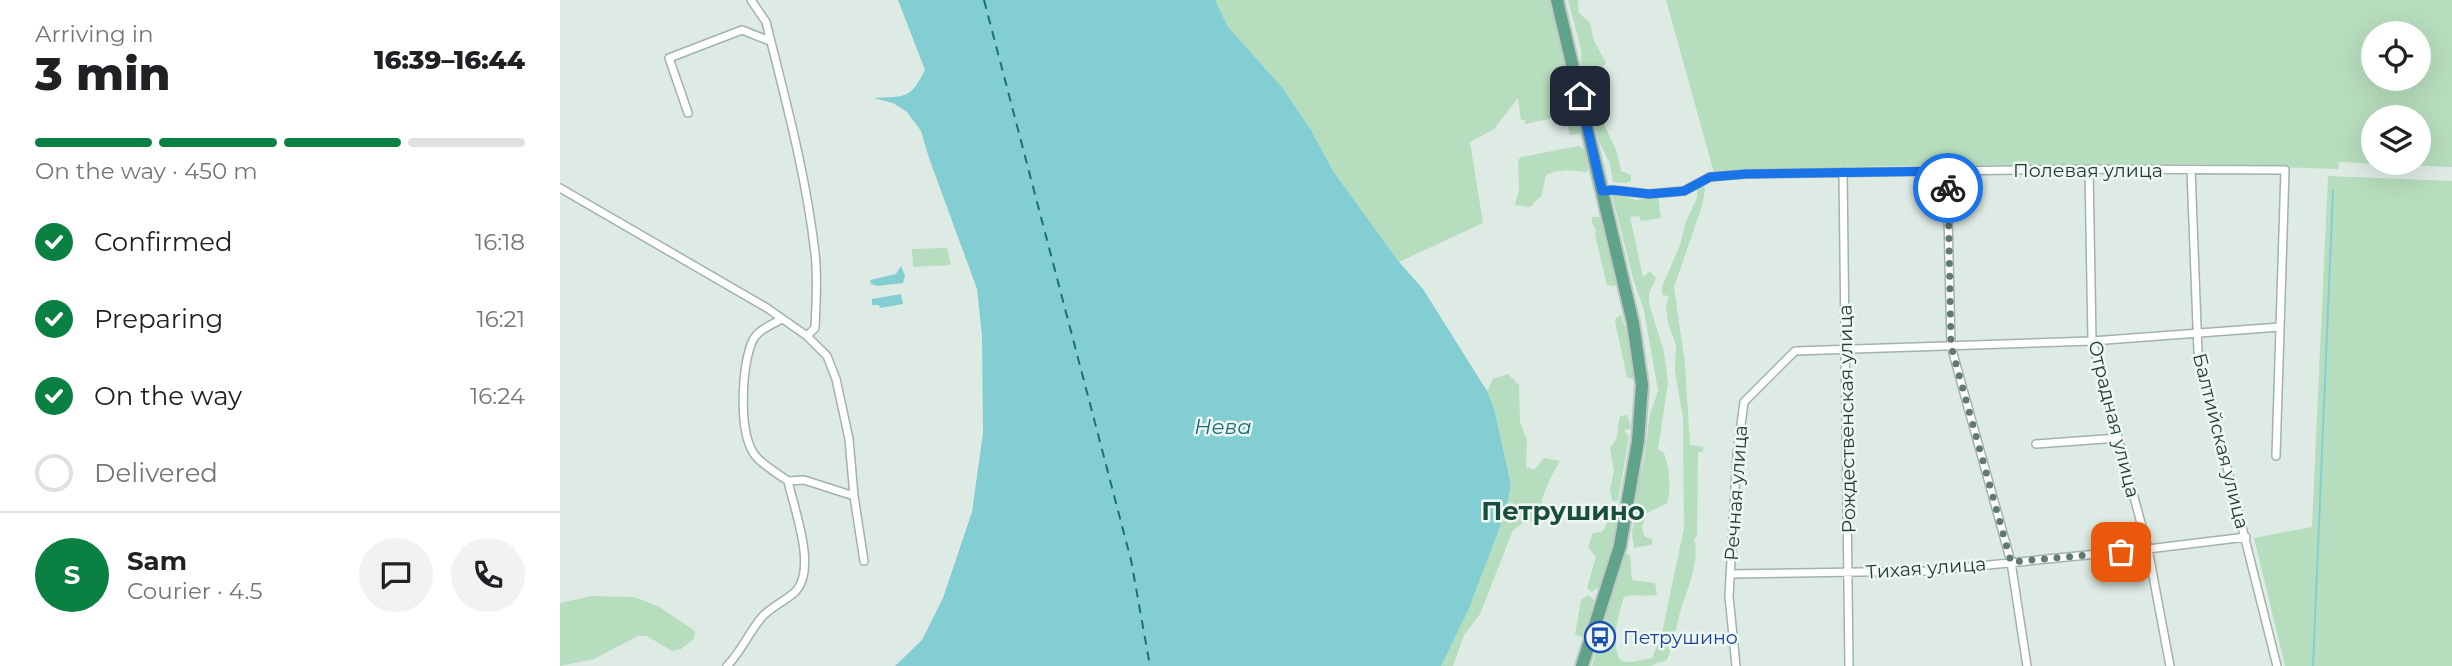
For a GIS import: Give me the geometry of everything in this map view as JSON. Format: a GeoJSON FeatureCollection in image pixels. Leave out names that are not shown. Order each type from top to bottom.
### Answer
{"type":"FeatureCollection","features":[{"type":"Feature","properties":{"kind":"main road"},"geometry":{"type":"LineString","coordinates":[[1557,0],[1633,323],[1641,368],[1642,404],[1620,546],[1582,666]]}},
{"type":"Feature","properties":{"kind":"street"},"geometry":{"type":"LineString","coordinates":[[751,0],[766,22],[805,186],[815,254],[815,328],[807,336]]}},
{"type":"Feature","properties":{"kind":"street"},"geometry":{"type":"LineString","coordinates":[[688,113],[669,58],[743,30],[770,41]]}},
{"type":"Feature","properties":{"kind":"street","name":"Отрадная улица"},"geometry":{"type":"LineString","coordinates":[[2089,169],[2092,341],[2148,549],[2170,666]]}},
{"type":"Feature","properties":{"kind":"street","name":"Балтийская улица"},"geometry":{"type":"LineString","coordinates":[[2191,170],[2198,352],[2277,666]]}},
{"type":"Feature","properties":{"kind":"street","name":"Полевая улица"},"geometry":{"type":"LineString","coordinates":[[1602,191],[1649,194],[1684,191],[1710,177],[1843,172],[2285,170],[2280,327]]}},
{"type":"Feature","properties":{"kind":"street"},"geometry":{"type":"LineString","coordinates":[[1947,171],[1951,346],[2011,562],[2027,666]]}},
{"type":"Feature","properties":{"kind":"street","name":"Рождественская улица"},"geometry":{"type":"LineString","coordinates":[[1843,172],[1849,666]]}},
{"type":"Feature","properties":{"kind":"street"},"geometry":{"type":"LineString","coordinates":[[560,188],[782,318],[807,336],[827,356],[836,379],[849,439],[864,561]]}},
{"type":"Feature","properties":{"kind":"street"},"geometry":{"type":"LineString","coordinates":[[727,666],[759,620],[772,607],[796,591],[804,577],[806,561],[788,481],[755,455],[743,424],[744,388],[752,341],[759,332],[782,318]]}},
{"type":"Feature","properties":{"kind":"street"},"geometry":{"type":"LineString","coordinates":[[2276,456],[2280,327]]}},
{"type":"Feature","properties":{"kind":"street","name":"Речная улица"},"geometry":{"type":"LineString","coordinates":[[1736,666],[1729,596],[1737,455],[1744,402],[1795,351],[2092,341],[2280,327]]}},
{"type":"Feature","properties":{"kind":"street"},"geometry":{"type":"LineString","coordinates":[[2036,444],[2118,438]]}},
{"type":"Feature","properties":{"kind":"street"},"geometry":{"type":"LineString","coordinates":[[788,481],[804,480],[854,496]]}},
{"type":"Feature","properties":{"kind":"street","name":"Тихая улица"},"geometry":{"type":"LineString","coordinates":[[1730,574],[1928,571],[2246,537]]}},
{"type":"Feature","properties":{"kind":"green space"},"geometry":{"type":"Polygon","coordinates":[[[1215,0],[1551,0],[1579,114],[1581,134],[1570,135],[1565,116],[1525,124],[1525,120],[1521,120],[1518,98],[1494,129],[1470,142],[1483,223],[1399,262],[1333,171],[1311,130],[1282,87],[1228,27],[1215,0]]]}},
{"type":"Feature","properties":{"kind":"green space"},"geometry":{"type":"Polygon","coordinates":[[[1568,0],[1578,0],[1579,13],[1590,23],[1594,41],[1606,63],[1596,75],[1600,116],[1617,152],[1621,171],[1631,175],[1631,181],[1625,183],[1613,182],[1610,164],[1598,139],[1595,120],[1588,108],[1581,72],[1581,49],[1568,0]]]}},
{"type":"Feature","properties":{"kind":"green space"},"geometry":{"type":"Polygon","coordinates":[[[1666,0],[2452,0],[2452,167],[2431,166],[2431,105],[2361,105],[2361,163],[2339,162],[2338,169],[2190,164],[1889,166],[1714,173],[1666,0]]]}},
{"type":"Feature","properties":{"kind":"green space"},"geometry":{"type":"Polygon","coordinates":[[[1579,146],[1586,151],[1586,172],[1568,170],[1546,175],[1542,195],[1530,207],[1515,205],[1519,189],[1518,160],[1521,157],[1579,146]]]}},
{"type":"Feature","properties":{"kind":"green space"},"geometry":{"type":"Polygon","coordinates":[[[2328,176],[2452,181],[2452,666],[2285,666],[2254,538],[2312,527],[2328,176]]]}},
{"type":"Feature","properties":{"kind":"green space"},"geometry":{"type":"Polygon","coordinates":[[[1703,184],[1705,189],[1702,206],[1674,287],[1685,364],[1690,445],[1704,447],[1702,452],[1698,452],[1694,568],[1667,660],[1649,666],[1592,666],[1622,553],[1630,555],[1632,580],[1655,583],[1657,595],[1624,597],[1616,638],[1621,661],[1652,658],[1662,633],[1684,528],[1683,417],[1675,371],[1676,345],[1668,323],[1666,305],[1669,296],[1662,295],[1662,287],[1697,198],[1697,187],[1703,184]]]}},
{"type":"Feature","properties":{"kind":"green space"},"geometry":{"type":"Polygon","coordinates":[[[1616,193],[1636,200],[1658,197],[1661,218],[1641,221],[1639,216],[1630,217],[1643,277],[1650,271],[1656,278],[1649,293],[1649,303],[1664,352],[1668,383],[1658,449],[1664,453],[1670,485],[1667,503],[1647,513],[1642,527],[1644,536],[1653,540],[1651,545],[1634,548],[1632,534],[1638,483],[1650,413],[1658,391],[1644,310],[1634,282],[1612,195],[1616,193]]]}},
{"type":"Feature","properties":{"kind":"green space"},"geometry":{"type":"Polygon","coordinates":[[[1592,217],[1599,217],[1608,242],[1616,285],[1613,286],[1607,285],[1592,217]]]}},
{"type":"Feature","properties":{"kind":"green space"},"geometry":{"type":"Polygon","coordinates":[[[947,248],[951,265],[913,267],[912,249],[947,248]]]}},
{"type":"Feature","properties":{"kind":"green space"},"geometry":{"type":"Polygon","coordinates":[[[1621,315],[1633,359],[1635,374],[1632,379],[1627,377],[1615,322],[1621,315]]]}},
{"type":"Feature","properties":{"kind":"green space"},"geometry":{"type":"Polygon","coordinates":[[[1508,374],[1519,385],[1520,422],[1527,440],[1526,467],[1534,470],[1544,458],[1560,461],[1546,489],[1536,521],[1524,522],[1513,530],[1480,614],[1464,635],[1453,666],[1441,666],[1468,611],[1506,511],[1511,485],[1494,408],[1487,391],[1493,379],[1508,374]]]}},
{"type":"Feature","properties":{"kind":"green space"},"geometry":{"type":"Polygon","coordinates":[[[1627,415],[1631,426],[1630,429],[1624,430],[1629,437],[1618,501],[1612,500],[1610,490],[1614,471],[1610,447],[1617,437],[1620,416],[1627,415]]]}},
{"type":"Feature","properties":{"kind":"green space"},"geometry":{"type":"Polygon","coordinates":[[[1616,511],[1615,537],[1610,561],[1604,580],[1592,592],[1587,588],[1596,557],[1588,547],[1593,533],[1602,532],[1606,526],[1608,512],[1616,511]]]}},
{"type":"Feature","properties":{"kind":"green space"},"geometry":{"type":"Polygon","coordinates":[[[1588,595],[1594,600],[1584,636],[1581,637],[1575,635],[1581,600],[1588,595]]]}},
{"type":"Feature","properties":{"kind":"green space"},"geometry":{"type":"Polygon","coordinates":[[[592,596],[634,597],[658,606],[695,631],[694,639],[681,649],[672,651],[647,636],[638,636],[594,659],[560,666],[560,603],[592,596]]]}},
{"type":"Feature","properties":{"kind":"water","name":"Нева"},"geometry":{"type":"Polygon","coordinates":[[[898,0],[1215,0],[1228,27],[1282,87],[1311,130],[1333,171],[1399,262],[1423,289],[1487,391],[1494,408],[1511,485],[1506,511],[1468,611],[1441,666],[895,666],[922,640],[943,598],[972,512],[983,433],[982,336],[977,289],[921,131],[907,112],[893,103],[873,98],[900,96],[910,92],[925,70],[898,0]]]}},
{"type":"Feature","properties":{"kind":"water"},"geometry":{"type":"Polygon","coordinates":[[[901,266],[905,276],[903,283],[877,286],[871,284],[870,280],[896,274],[901,266]]]}},
{"type":"Feature","properties":{"kind":"water"},"geometry":{"type":"Polygon","coordinates":[[[901,294],[903,304],[880,308],[879,305],[872,305],[872,299],[901,294]]]}},
{"type":"Feature","properties":{"kind":"waterway"},"geometry":{"type":"LineString","coordinates":[[2313,666],[2333,191]]}},
{"type":"Feature","properties":{"kind":"ferry route"},"geometry":{"type":"LineString","coordinates":[[984,0],[1131,560],[1150,666]]}},
{"type":"Feature","properties":{"kind":"way so far"},"geometry":{"type":"LineString","coordinates":[[1948,188],[1951,346],[2011,562],[2121,552]]}},
{"type":"Feature","properties":{"kind":"place","name":"Петрушино"},"geometry":{"type":"Point","coordinates":[1600,637]}},
{"type":"Feature","properties":{"kind":"district","name":"Петрушино"},"geometry":{"type":"Point","coordinates":[1563,511]}},
{"type":"Feature","properties":{"kind":"route"},"geometry":{"type":"LineString","coordinates":[[1580,96],[1602,191],[1649,194],[1684,191],[1710,177],[1746,174],[1895,171],[1947,171],[1948,188]]}}]}
